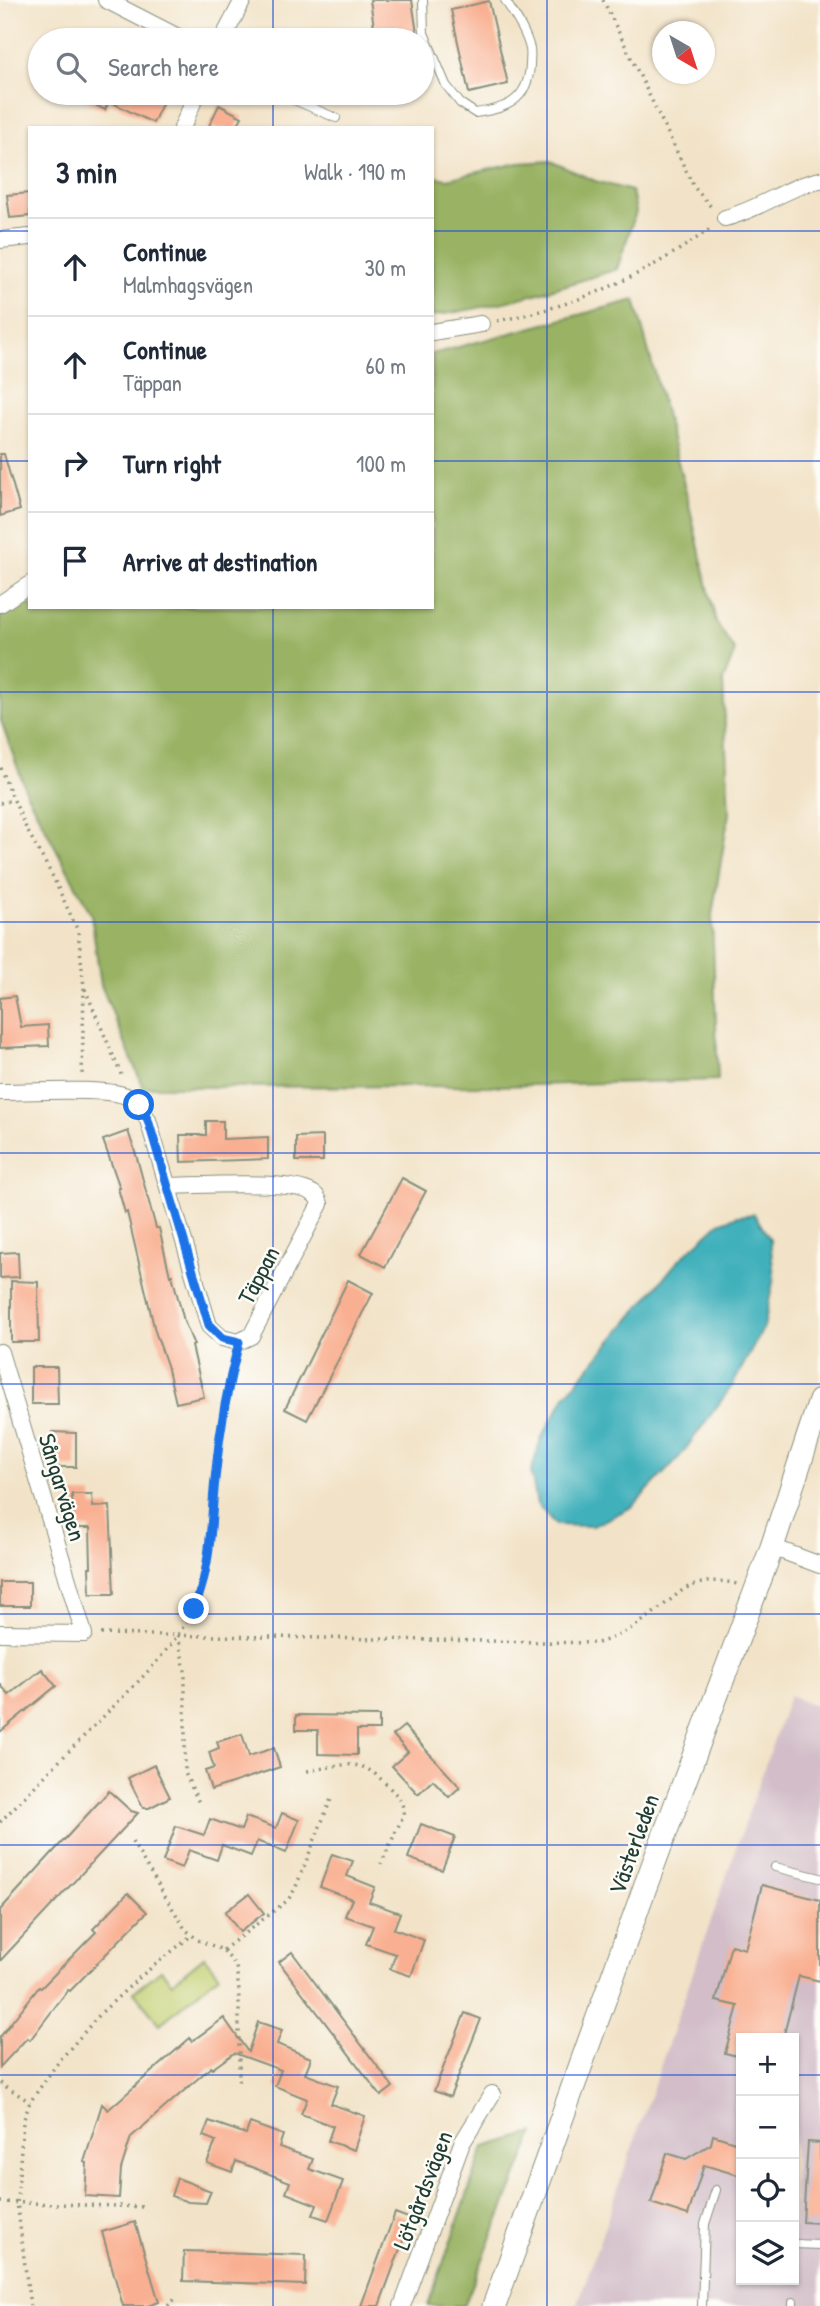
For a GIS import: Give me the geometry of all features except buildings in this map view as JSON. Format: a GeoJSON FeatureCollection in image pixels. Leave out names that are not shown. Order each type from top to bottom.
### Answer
{"type":"FeatureCollection","features":[{"type":"Feature","properties":{"kind":"street"},"geometry":{"type":"LineString","coordinates":[[106,0],[161,28]]}},
{"type":"Feature","properties":{"kind":"street"},"geometry":{"type":"LineString","coordinates":[[228,28],[243,0]]}},
{"type":"Feature","properties":{"kind":"street"},"geometry":{"type":"LineString","coordinates":[[183,126],[192,105]]}},
{"type":"Feature","properties":{"kind":"street"},"geometry":{"type":"LineString","coordinates":[[726,218],[742,214],[789,189],[820,180]]}},
{"type":"Feature","properties":{"kind":"street"},"geometry":{"type":"LineString","coordinates":[[0,240],[28,237]]}},
{"type":"Feature","properties":{"kind":"street"},"geometry":{"type":"LineString","coordinates":[[434,332],[481,324]]}},
{"type":"Feature","properties":{"kind":"street"},"geometry":{"type":"LineString","coordinates":[[0,604],[28,585]]}},
{"type":"Feature","properties":{"kind":"street"},"geometry":{"type":"LineString","coordinates":[[0,1092],[104,1092],[124,1095],[139,1105],[148,1120],[168,1186]]}},
{"type":"Feature","properties":{"kind":"street","name":"Täppan"},"geometry":{"type":"LineString","coordinates":[[277,1185],[302,1188],[315,1194],[320,1204],[251,1336],[239,1342],[222,1338],[209,1325],[168,1186],[277,1185]]}},
{"type":"Feature","properties":{"kind":"street","name":"Sångarvägen"},"geometry":{"type":"LineString","coordinates":[[0,1352],[84,1634]]}},
{"type":"Feature","properties":{"kind":"street","name":"Västerleden"},"geometry":{"type":"LineString","coordinates":[[495,2306],[641,1899],[772,1547],[820,1401]]}},
{"type":"Feature","properties":{"kind":"street"},"geometry":{"type":"LineString","coordinates":[[772,1547],[820,1565]]}},
{"type":"Feature","properties":{"kind":"street"},"geometry":{"type":"LineString","coordinates":[[0,1633],[84,1634]]}},
{"type":"Feature","properties":{"kind":"street","name":"Lötgårdsvägen"},"geometry":{"type":"LineString","coordinates":[[402,2306],[462,2143],[492,2094]]}},
{"type":"Feature","properties":{"kind":"lane"},"geometry":{"type":"LineString","coordinates":[[424,0],[424,28]]}},
{"type":"Feature","properties":{"kind":"lane"},"geometry":{"type":"LineString","coordinates":[[434,57],[446,85],[460,103],[475,113],[499,110],[514,102],[529,79],[530,50],[522,28],[505,0]]}},
{"type":"Feature","properties":{"kind":"lane"},"geometry":{"type":"LineString","coordinates":[[306,105],[336,118]]}},
{"type":"Feature","properties":{"kind":"lane"},"geometry":{"type":"LineString","coordinates":[[775,1867],[820,1878]]}},
{"type":"Feature","properties":{"kind":"lane"},"geometry":{"type":"LineString","coordinates":[[702,2306],[705,2224],[716,2190]]}},
{"type":"Feature","properties":{"kind":"lane"},"geometry":{"type":"LineString","coordinates":[[799,2244],[820,2245]]}},
{"type":"Feature","properties":{"kind":"path"},"geometry":{"type":"LineString","coordinates":[[481,324],[556,306],[612,287],[662,261],[726,218],[709,206],[694,187],[603,0]]}},
{"type":"Feature","properties":{"kind":"path"},"geometry":{"type":"LineString","coordinates":[[0,768],[78,931],[84,987],[80,1092]]}},
{"type":"Feature","properties":{"kind":"path"},"geometry":{"type":"LineString","coordinates":[[0,803],[13,800]]}},
{"type":"Feature","properties":{"kind":"path"},"geometry":{"type":"LineString","coordinates":[[84,987],[119,1068],[124,1095]]}},
{"type":"Feature","properties":{"kind":"path"},"geometry":{"type":"LineString","coordinates":[[0,1822],[149,1670],[178,1635],[194,1609],[206,1576],[225,1404],[239,1342]]}},
{"type":"Feature","properties":{"kind":"path"},"geometry":{"type":"LineString","coordinates":[[84,1634],[597,1643],[628,1631],[693,1585],[722,1581],[756,1589]]}},
{"type":"Feature","properties":{"kind":"path"},"geometry":{"type":"LineString","coordinates":[[178,1635],[185,1671],[185,1773],[200,1805]]}},
{"type":"Feature","properties":{"kind":"path"},"geometry":{"type":"LineString","coordinates":[[307,1772],[345,1765],[364,1766],[376,1774],[397,1796],[404,1809],[403,1816],[381,1864]]}},
{"type":"Feature","properties":{"kind":"path"},"geometry":{"type":"LineString","coordinates":[[223,1950],[288,1900],[295,1889],[331,1799]]}},
{"type":"Feature","properties":{"kind":"path"},"geometry":{"type":"LineString","coordinates":[[132,1842],[191,1936],[223,1950],[233,1961],[238,1976],[239,2085]]}},
{"type":"Feature","properties":{"kind":"path"},"geometry":{"type":"LineString","coordinates":[[30,2306],[17,2202],[23,2122],[30,2102],[59,2061],[102,2012],[191,1936]]}},
{"type":"Feature","properties":{"kind":"path"},"geometry":{"type":"LineString","coordinates":[[0,2084],[30,2102]]}},
{"type":"Feature","properties":{"kind":"path"},"geometry":{"type":"LineString","coordinates":[[0,2202],[145,2207]]}},
{"type":"Feature","properties":{"kind":"path"},"geometry":{"type":"LineString","coordinates":[[167,2306],[176,2298]]}},
{"type":"Feature","properties":{"kind":"shaded area"},"geometry":{"type":"Polygon","coordinates":[[[789,1696],[820,1708],[820,2306],[577,2306],[789,1696]]]}},
{"type":"Feature","properties":{"kind":"green space"},"geometry":{"type":"Polygon","coordinates":[[[550,161],[595,181],[632,191],[636,212],[617,269],[526,297],[434,316],[434,176],[447,179],[519,163],[550,161]]]}},
{"type":"Feature","properties":{"kind":"green space"},"geometry":{"type":"Polygon","coordinates":[[[635,300],[687,496],[716,622],[735,651],[723,681],[729,813],[712,915],[718,1080],[496,1086],[143,1087],[101,985],[91,914],[27,794],[0,718],[0,617],[28,598],[28,609],[434,609],[434,353],[635,300]]]}},
{"type":"Feature","properties":{"kind":"green space"},"geometry":{"type":"Polygon","coordinates":[[[204,1957],[219,1975],[160,2024],[134,1992],[161,1970],[172,1983],[204,1957]]]}},
{"type":"Feature","properties":{"kind":"green space"},"geometry":{"type":"Polygon","coordinates":[[[534,2133],[464,2306],[428,2306],[484,2147],[534,2133]]]}},
{"type":"Feature","properties":{"kind":"water"},"geometry":{"type":"Polygon","coordinates":[[[754,1214],[770,1239],[774,1277],[764,1327],[732,1386],[681,1455],[632,1507],[593,1526],[556,1525],[537,1504],[531,1473],[541,1439],[566,1395],[678,1261],[719,1223],[737,1216],[754,1214]]]}},
{"type":"Feature","properties":{"kind":"route"},"geometry":{"type":"LineString","coordinates":[[139,1105],[148,1120],[209,1325],[222,1338],[239,1342],[226,1391],[209,1562],[194,1609]]}}]}
